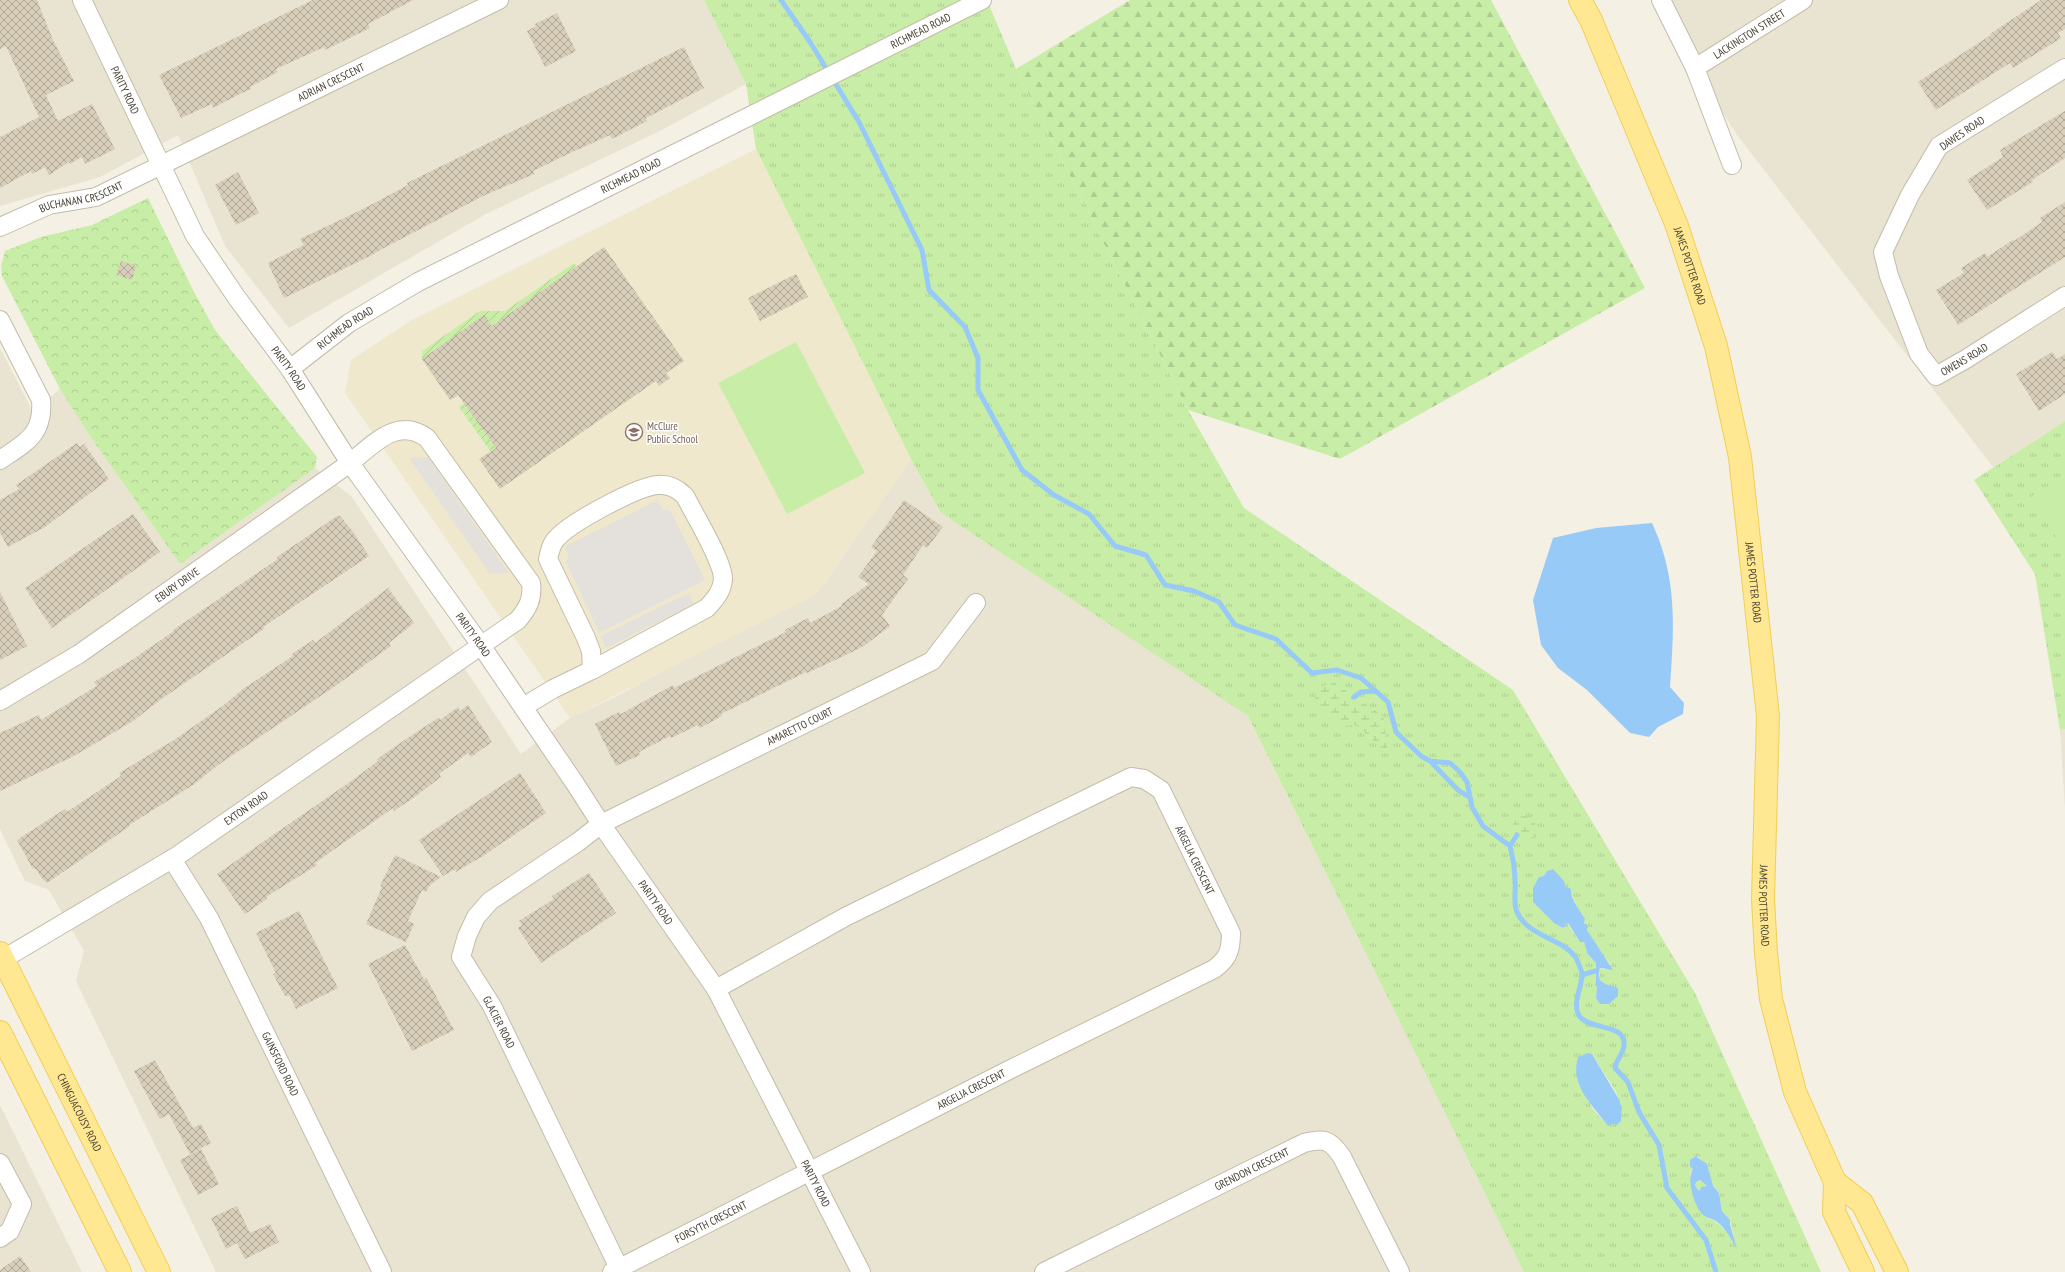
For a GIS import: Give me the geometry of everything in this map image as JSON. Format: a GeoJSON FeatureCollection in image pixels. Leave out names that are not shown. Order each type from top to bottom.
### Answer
{"type":"FeatureCollection","features":[{"type":"Feature","properties":{"kind":"main road","name":"JAMES POTTER ROAD"},"geometry":{"type":"LineString","coordinates":[[1580,0],[1591,20],[1677,226],[1716,346],[1740,457],[1768,716],[1763,899],[1770,999],[1795,1092],[1835,1182],[1834,1212],[1863,1272]]}},
{"type":"Feature","properties":{"kind":"main road","name":"CHINGUACOUSY ROAD"},"geometry":{"type":"LineString","coordinates":[[1,958],[159,1272]]}},
{"type":"Feature","properties":{"kind":"main road"},"geometry":{"type":"LineString","coordinates":[[0,1032],[120,1272]]}},
{"type":"Feature","properties":{"kind":"main road","name":"JAMES POTTER ROAD"},"geometry":{"type":"LineString","coordinates":[[1835,1182],[1862,1203],[1897,1272]]}},
{"type":"Feature","properties":{"kind":"street","name":"PARITY ROAD"},"geometry":{"type":"LineString","coordinates":[[82,0],[195,236],[237,298],[290,369],[350,463],[480,644],[601,824],[716,989],[861,1272]]}},
{"type":"Feature","properties":{"kind":"street","name":"ADRIAN CRESCENT"},"geometry":{"type":"LineString","coordinates":[[162,166],[499,0]]}},
{"type":"Feature","properties":{"kind":"street","name":"RICHMEAD ROAD"},"geometry":{"type":"LineString","coordinates":[[290,369],[349,323],[418,282],[982,0]]}},
{"type":"Feature","properties":{"kind":"street"},"geometry":{"type":"LineString","coordinates":[[1661,0],[1695,68],[1732,164]]}},
{"type":"Feature","properties":{"kind":"street","name":"LACKINGTON STREET"},"geometry":{"type":"LineString","coordinates":[[1695,68],[1802,0]]}},
{"type":"Feature","properties":{"kind":"street","name":"DAWES ROAD"},"geometry":{"type":"LineString","coordinates":[[1889,276],[1883,252],[1910,195],[1939,146],[2065,68]]}},
{"type":"Feature","properties":{"kind":"street","name":"BUCHANAN CRESCENT"},"geometry":{"type":"LineString","coordinates":[[0,227],[16,218],[49,205],[96,197],[162,166]]}},
{"type":"Feature","properties":{"kind":"street","name":"OWENS ROAD"},"geometry":{"type":"LineString","coordinates":[[1889,276],[1919,354],[1936,376],[1953,368],[2065,296]]}},
{"type":"Feature","properties":{"kind":"street"},"geometry":{"type":"LineString","coordinates":[[0,320],[42,400],[42,412],[40,425],[34,435],[0,460]]}},
{"type":"Feature","properties":{"kind":"street","name":"EBURY DRIVE"},"geometry":{"type":"LineString","coordinates":[[0,701],[79,654],[350,463],[389,432],[406,429],[418,431],[427,438],[531,583],[532,595],[528,609],[518,620],[480,644]]}},
{"type":"Feature","properties":{"kind":"street"},"geometry":{"type":"LineString","coordinates":[[523,707],[553,689],[592,670],[706,608],[718,596],[723,579],[720,565],[685,496],[678,489],[658,485],[644,488],[582,518],[558,536],[553,542],[548,559],[586,638],[591,651],[592,670]]}},
{"type":"Feature","properties":{"kind":"street","name":"AMARETTO COURT"},"geometry":{"type":"LineString","coordinates":[[601,824],[932,662],[976,602]]}},
{"type":"Feature","properties":{"kind":"street","name":"EXTON ROAD"},"geometry":{"type":"LineString","coordinates":[[1,958],[172,859],[480,644]]}},
{"type":"Feature","properties":{"kind":"street","name":"ARGELIA CRESCENT"},"geometry":{"type":"LineString","coordinates":[[716,989],[847,916],[1113,785],[1131,777],[1144,779],[1161,790],[1231,933],[1231,948],[1224,962],[1214,969],[809,1171]]}},
{"type":"Feature","properties":{"kind":"street","name":"GLACIER ROAD"},"geometry":{"type":"LineString","coordinates":[[601,824],[578,842],[490,900],[473,923],[466,936],[461,957],[492,1006],[615,1270]]}},
{"type":"Feature","properties":{"kind":"street","name":"GAINSFORD ROAD"},"geometry":{"type":"LineString","coordinates":[[172,859],[209,918],[382,1272]]}},
{"type":"Feature","properties":{"kind":"street","name":"GRENDON CRESCENT"},"geometry":{"type":"LineString","coordinates":[[1044,1272],[1304,1143],[1318,1139],[1326,1141],[1335,1147],[1342,1157],[1400,1272]]}},
{"type":"Feature","properties":{"kind":"street"},"geometry":{"type":"LineString","coordinates":[[0,1163],[22,1204],[10,1232],[0,1238]]}},
{"type":"Feature","properties":{"kind":"street","name":"FORSYTH CRESCENT"},"geometry":{"type":"LineString","coordinates":[[615,1270],[809,1171]]}},
{"type":"Feature","properties":{"kind":"shaded area"},"geometry":{"type":"Polygon","coordinates":[[[0,0],[704,0],[746,84],[660,131],[486,214],[289,328],[225,246],[178,135],[100,177],[0,206],[0,0]]]}},
{"type":"Feature","properties":{"kind":"shaded area"},"geometry":{"type":"Polygon","coordinates":[[[1653,0],[2065,0],[2065,421],[1993,467],[1737,135],[1653,0]]]}},
{"type":"Feature","properties":{"kind":"shaded area","name":"McClure Public School"},"geometry":{"type":"Polygon","coordinates":[[[756,149],[911,459],[816,595],[570,718],[345,393],[351,360],[412,320],[756,149]]]}},
{"type":"Feature","properties":{"kind":"shaded area"},"geometry":{"type":"Polygon","coordinates":[[[0,348],[33,412],[60,389],[90,436],[180,564],[315,468],[352,497],[521,754],[570,718],[615,697],[824,584],[911,459],[941,513],[1248,716],[1524,1272],[216,1272],[76,981],[84,951],[49,890],[25,881],[0,829],[0,348]]]}},
{"type":"Feature","properties":{"kind":"shaded area"},"geometry":{"type":"Polygon","coordinates":[[[428,457],[509,573],[490,574],[409,458],[428,457]]]}},
{"type":"Feature","properties":{"kind":"shaded area"},"geometry":{"type":"Polygon","coordinates":[[[658,500],[663,510],[670,510],[705,580],[599,633],[566,562],[569,556],[564,547],[658,500]]]}},
{"type":"Feature","properties":{"kind":"shaded area"},"geometry":{"type":"Polygon","coordinates":[[[689,593],[694,604],[606,648],[600,636],[689,593]]]}},
{"type":"Feature","properties":{"kind":"shaded area"},"geometry":{"type":"Polygon","coordinates":[[[2065,729],[2065,808],[2060,730],[2065,729]]]}},
{"type":"Feature","properties":{"kind":"shaded area"},"geometry":{"type":"Polygon","coordinates":[[[0,1105],[82,1272],[0,1272],[0,1105]]]}},
{"type":"Feature","properties":{"kind":"green space"},"geometry":{"type":"Polygon","coordinates":[[[704,0],[987,0],[1016,69],[1188,410],[1244,508],[1513,690],[1695,993],[1821,1272],[1524,1272],[1248,716],[941,513],[911,459],[756,149],[746,84],[704,0]],[[1544,876],[1539,877],[1533,888],[1538,900],[1547,916],[1557,924],[1563,928],[1567,923],[1580,942],[1584,942],[1587,953],[1596,962],[1596,998],[1600,1004],[1613,987],[1601,981],[1599,978],[1600,968],[1604,970],[1611,965],[1598,948],[1586,927],[1583,915],[1578,909],[1568,889],[1560,883],[1544,876]],[[1592,1054],[1578,1057],[1578,1078],[1583,1091],[1593,1109],[1608,1125],[1620,1104],[1616,1092],[1592,1054]],[[1696,1155],[1692,1158],[1693,1169],[1690,1173],[1696,1205],[1708,1218],[1715,1221],[1729,1234],[1736,1246],[1730,1220],[1722,1211],[1719,1193],[1713,1186],[1702,1160],[1696,1155]]]}},
{"type":"Feature","properties":{"kind":"green space"},"geometry":{"type":"Polygon","coordinates":[[[1130,0],[1491,0],[1645,288],[1340,459],[1188,410],[1016,69],[1130,0]]]}},
{"type":"Feature","properties":{"kind":"green space"},"geometry":{"type":"Polygon","coordinates":[[[148,198],[194,292],[215,330],[317,457],[315,468],[180,564],[90,436],[60,389],[2,276],[1,266],[5,251],[41,237],[92,225],[148,198]]]}},
{"type":"Feature","properties":{"kind":"green space"},"geometry":{"type":"Polygon","coordinates":[[[574,263],[577,267],[492,326],[484,316],[422,359],[422,351],[480,311],[505,311],[574,263]]]}},
{"type":"Feature","properties":{"kind":"green space"},"geometry":{"type":"Polygon","coordinates":[[[796,342],[865,473],[787,514],[718,383],[796,342]]]}},
{"type":"Feature","properties":{"kind":"green space"},"geometry":{"type":"Polygon","coordinates":[[[464,403],[496,448],[490,451],[459,407],[464,403]]]}},
{"type":"Feature","properties":{"kind":"green space"},"geometry":{"type":"Polygon","coordinates":[[[2065,421],[2065,729],[2060,730],[2035,574],[1974,480],[2065,421]]]}},
{"type":"Feature","properties":{"kind":"green space"},"geometry":{"type":"Polygon","coordinates":[[[2065,475],[2065,551],[2031,497],[2065,475]]]}},
{"type":"Feature","properties":{"kind":"green space"},"geometry":{"type":"Polygon","coordinates":[[[1333,682],[1383,716],[1388,754],[1360,728],[1355,725],[1347,726],[1316,706],[1315,696],[1320,687],[1333,682]]]}},
{"type":"Feature","properties":{"kind":"green space"},"geometry":{"type":"Polygon","coordinates":[[[1519,816],[1527,817],[1533,821],[1537,828],[1537,837],[1525,839],[1516,835],[1513,827],[1519,816]]]}},
{"type":"Feature","properties":{"kind":"green space"},"geometry":{"type":"Polygon","coordinates":[[[1700,1180],[1707,1186],[1700,1191],[1696,1189],[1695,1185],[1696,1182],[1700,1180]]]}},
{"type":"Feature","properties":{"kind":"water"},"geometry":{"type":"Polygon","coordinates":[[[1652,523],[1666,564],[1670,584],[1673,644],[1670,687],[1684,703],[1683,714],[1658,727],[1649,737],[1630,733],[1587,690],[1558,668],[1541,645],[1533,600],[1553,538],[1596,528],[1652,523]]]}},
{"type":"Feature","properties":{"kind":"water"},"geometry":{"type":"Polygon","coordinates":[[[1553,869],[1564,881],[1565,886],[1571,889],[1572,897],[1585,919],[1584,923],[1588,926],[1587,930],[1613,970],[1600,968],[1599,973],[1600,980],[1606,984],[1618,988],[1618,996],[1609,1004],[1600,1004],[1596,998],[1596,963],[1587,953],[1584,942],[1580,942],[1568,923],[1563,928],[1554,923],[1533,902],[1533,888],[1539,877],[1544,876],[1547,871],[1553,869]]]}},
{"type":"Feature","properties":{"kind":"water"},"geometry":{"type":"Polygon","coordinates":[[[1588,1053],[1592,1054],[1620,1101],[1622,1106],[1621,1121],[1617,1125],[1613,1124],[1608,1126],[1584,1095],[1580,1086],[1576,1067],[1578,1057],[1588,1053]]]}},
{"type":"Feature","properties":{"kind":"water"},"geometry":{"type":"Polygon","coordinates":[[[1698,1154],[1697,1157],[1707,1164],[1713,1186],[1719,1193],[1722,1211],[1730,1220],[1737,1249],[1722,1227],[1716,1221],[1704,1215],[1696,1205],[1690,1179],[1693,1169],[1690,1166],[1690,1160],[1698,1154]],[[1700,1180],[1696,1182],[1695,1185],[1700,1191],[1701,1187],[1707,1186],[1700,1180]]]}},
{"type":"Feature","properties":{"kind":"building"},"geometry":{"type":"Polygon","coordinates":[[[0,0],[37,0],[53,40],[74,81],[46,95],[58,121],[92,104],[115,149],[85,164],[82,157],[70,164],[69,162],[49,175],[45,167],[32,174],[31,171],[0,188],[0,137],[39,117],[6,46],[0,49],[0,0]]]}},
{"type":"Feature","properties":{"kind":"building"},"geometry":{"type":"Polygon","coordinates":[[[313,0],[413,0],[368,24],[370,28],[325,50],[324,47],[276,69],[278,72],[250,87],[251,89],[213,108],[212,104],[181,118],[159,75],[313,0]]]}},
{"type":"Feature","properties":{"kind":"building"},"geometry":{"type":"Polygon","coordinates":[[[2041,0],[2065,0],[2065,29],[2058,33],[2061,38],[2013,68],[2010,63],[1936,110],[1918,82],[1991,35],[1990,34],[2041,0]]]}},
{"type":"Feature","properties":{"kind":"building"},"geometry":{"type":"Polygon","coordinates":[[[557,13],[576,51],[545,67],[527,31],[536,26],[535,24],[557,13]]]}},
{"type":"Feature","properties":{"kind":"building"},"geometry":{"type":"Polygon","coordinates":[[[684,47],[704,88],[646,118],[647,121],[612,139],[610,135],[568,154],[533,171],[534,174],[483,196],[370,256],[284,298],[268,263],[304,245],[300,239],[363,209],[408,185],[407,183],[684,47]]]}},
{"type":"Feature","properties":{"kind":"building"},"geometry":{"type":"Polygon","coordinates":[[[2065,111],[2065,158],[2032,180],[2033,182],[1987,210],[1967,180],[2003,157],[2000,150],[2065,111]]]}},
{"type":"Feature","properties":{"kind":"building"},"geometry":{"type":"Polygon","coordinates":[[[238,172],[259,213],[236,225],[215,185],[238,172]]]}},
{"type":"Feature","properties":{"kind":"building"},"geometry":{"type":"Polygon","coordinates":[[[2065,202],[2065,257],[1958,325],[1936,290],[1964,273],[1961,268],[1985,253],[1987,257],[2013,240],[2014,241],[2042,222],[2040,218],[2065,202]]]}},
{"type":"Feature","properties":{"kind":"building"},"geometry":{"type":"Polygon","coordinates":[[[604,247],[684,361],[666,373],[670,378],[659,386],[656,381],[500,489],[479,459],[496,448],[458,395],[450,400],[422,359],[484,315],[492,326],[604,247]]]}},
{"type":"Feature","properties":{"kind":"building"},"geometry":{"type":"Polygon","coordinates":[[[121,261],[136,266],[132,280],[116,275],[121,261]]]}},
{"type":"Feature","properties":{"kind":"building"},"geometry":{"type":"Polygon","coordinates":[[[796,274],[808,297],[760,321],[748,298],[796,274]]]}},
{"type":"Feature","properties":{"kind":"building"},"geometry":{"type":"Polygon","coordinates":[[[2052,352],[2057,359],[2065,354],[2065,394],[2039,411],[2016,374],[2052,352]]]}},
{"type":"Feature","properties":{"kind":"building"},"geometry":{"type":"Polygon","coordinates":[[[77,443],[80,447],[84,444],[109,479],[45,527],[8,547],[0,533],[0,500],[19,489],[16,485],[77,443]]]}},
{"type":"Feature","properties":{"kind":"building"},"geometry":{"type":"Polygon","coordinates":[[[904,500],[943,527],[927,548],[923,545],[903,575],[908,579],[882,615],[890,626],[864,646],[807,673],[806,672],[721,714],[722,716],[700,728],[698,725],[671,738],[670,736],[639,752],[640,755],[616,766],[595,724],[619,712],[621,714],[673,685],[674,688],[786,632],[785,630],[808,618],[810,623],[842,606],[841,604],[869,584],[858,577],[877,551],[871,547],[904,500]]]}},
{"type":"Feature","properties":{"kind":"building"},"geometry":{"type":"Polygon","coordinates":[[[133,514],[160,552],[52,628],[25,588],[133,514]]]}},
{"type":"Feature","properties":{"kind":"building"},"geometry":{"type":"Polygon","coordinates":[[[337,516],[340,516],[351,529],[369,556],[263,627],[265,628],[160,700],[133,721],[74,756],[0,791],[0,733],[39,715],[41,720],[97,686],[94,682],[132,660],[174,631],[173,630],[278,559],[277,557],[337,516]]]}},
{"type":"Feature","properties":{"kind":"building"},"geometry":{"type":"Polygon","coordinates":[[[388,588],[414,623],[389,643],[391,646],[334,687],[218,765],[193,785],[129,825],[130,826],[47,883],[35,868],[33,869],[17,840],[65,809],[67,812],[121,776],[119,773],[174,740],[224,705],[243,689],[293,656],[292,654],[313,640],[315,643],[388,588]]]}},
{"type":"Feature","properties":{"kind":"building"},"geometry":{"type":"Polygon","coordinates":[[[0,592],[27,646],[0,660],[0,592]]]}},
{"type":"Feature","properties":{"kind":"building"},"geometry":{"type":"Polygon","coordinates":[[[468,705],[492,742],[471,757],[468,753],[439,774],[441,777],[416,796],[394,811],[393,808],[315,863],[317,865],[266,897],[267,899],[245,914],[217,874],[354,779],[378,761],[377,759],[412,735],[435,720],[439,718],[440,720],[458,707],[460,711],[468,705]]]}},
{"type":"Feature","properties":{"kind":"building"},"geometry":{"type":"Polygon","coordinates":[[[520,773],[546,813],[483,856],[456,872],[455,869],[443,876],[419,840],[520,773]]]}},
{"type":"Feature","properties":{"kind":"building"},"geometry":{"type":"Polygon","coordinates":[[[395,855],[441,877],[430,885],[426,892],[422,890],[408,921],[414,924],[406,942],[366,924],[382,887],[380,886],[395,855]]]}},
{"type":"Feature","properties":{"kind":"building"},"geometry":{"type":"Polygon","coordinates":[[[589,873],[616,913],[541,963],[518,928],[522,925],[519,921],[554,899],[552,896],[589,873]]]}},
{"type":"Feature","properties":{"kind":"building"},"geometry":{"type":"Polygon","coordinates":[[[299,911],[338,988],[296,1009],[290,996],[285,996],[273,974],[276,973],[256,933],[299,911]]]}},
{"type":"Feature","properties":{"kind":"building"},"geometry":{"type":"Polygon","coordinates":[[[405,945],[424,979],[426,978],[428,981],[454,1030],[412,1051],[368,964],[405,945]]]}},
{"type":"Feature","properties":{"kind":"building"},"geometry":{"type":"Polygon","coordinates":[[[155,1060],[193,1128],[201,1124],[211,1143],[190,1154],[169,1114],[160,1119],[134,1071],[155,1060]]]}},
{"type":"Feature","properties":{"kind":"building"},"geometry":{"type":"Polygon","coordinates":[[[201,1149],[219,1184],[198,1195],[180,1160],[201,1149]]]}},
{"type":"Feature","properties":{"kind":"building"},"geometry":{"type":"Polygon","coordinates":[[[237,1206],[250,1233],[270,1224],[279,1242],[245,1259],[237,1243],[226,1249],[211,1218],[237,1206]]]}},
{"type":"Feature","properties":{"kind":"building"},"geometry":{"type":"Polygon","coordinates":[[[20,1256],[31,1272],[0,1272],[0,1270],[20,1256]]]}},
{"type":"Feature","properties":{"kind":"waterway"},"geometry":{"type":"LineString","coordinates":[[781,0],[810,42],[859,122],[922,250],[929,290],[965,327],[978,358],[978,390],[1022,470],[1054,495],[1089,514],[1115,546],[1146,555],[1165,585],[1194,591],[1219,602],[1235,625],[1276,639],[1312,673],[1337,670],[1361,678],[1388,702],[1396,732],[1421,756],[1430,761],[1450,763],[1460,772],[1467,782],[1472,807],[1483,826],[1510,846],[1515,873],[1515,905],[1517,912],[1529,927],[1563,946],[1576,958],[1582,975],[1577,1001],[1580,1017],[1592,1024],[1613,1030],[1623,1037],[1624,1047],[1615,1068],[1628,1082],[1639,1112],[1659,1145],[1667,1188],[1706,1240],[1716,1272]]}},
{"type":"Feature","properties":{"kind":"waterway"},"geometry":{"type":"LineString","coordinates":[[1354,697],[1361,692],[1375,691]]}},
{"type":"Feature","properties":{"kind":"waterway"},"geometry":{"type":"LineString","coordinates":[[1430,761],[1458,790],[1469,797]]}},
{"type":"Feature","properties":{"kind":"waterway"},"geometry":{"type":"LineString","coordinates":[[1510,846],[1517,835]]}},
{"type":"Feature","properties":{"kind":"waterway"},"geometry":{"type":"LineString","coordinates":[[1582,975],[1595,971]]}},
{"type":"Feature","properties":{"kind":"place","name":"McClure Public School"},"geometry":{"type":"Point","coordinates":[634,432]}}]}
